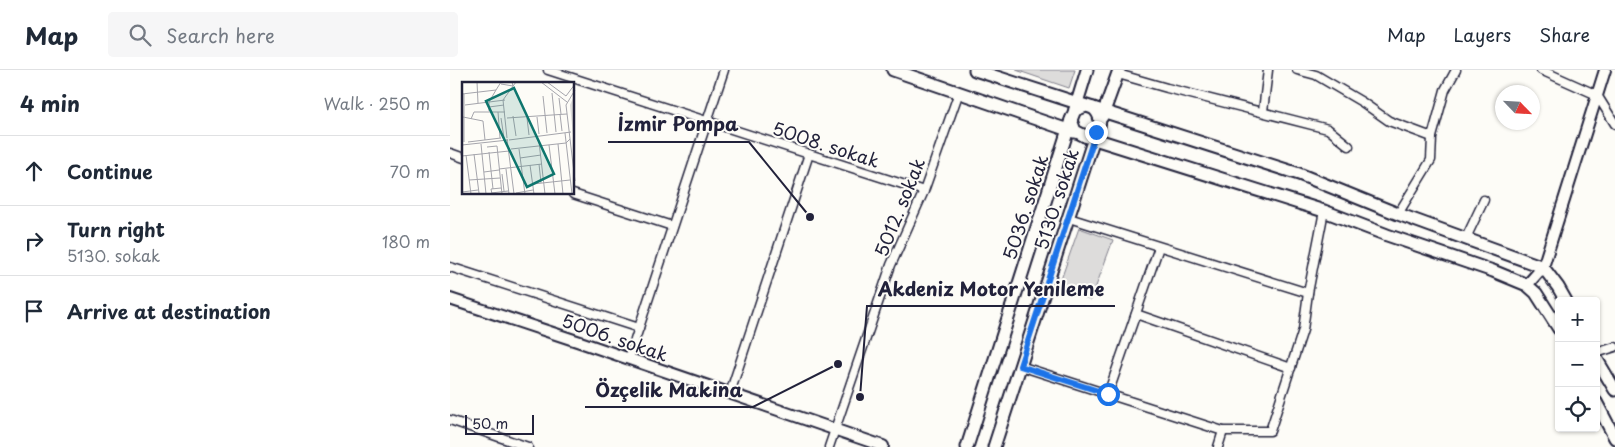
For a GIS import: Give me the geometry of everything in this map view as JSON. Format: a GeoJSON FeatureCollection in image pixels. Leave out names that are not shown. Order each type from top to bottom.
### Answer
{"type":"FeatureCollection","features":[{"type":"Feature","properties":{"kind":"main road"},"geometry":{"type":"LineString","coordinates":[[893,70],[959,92],[1299,174],[1398,214],[1543,267],[1564,297]]}},
{"type":"Feature","properties":{"kind":"main road"},"geometry":{"type":"LineString","coordinates":[[975,70],[1085,121],[1387,235],[1493,271],[1527,285],[1536,293],[1555,323]]}},
{"type":"Feature","properties":{"kind":"main road","name":"5036. sokak"},"geometry":{"type":"LineString","coordinates":[[967,447],[1085,121],[1087,70]]}},
{"type":"Feature","properties":{"kind":"main road","name":"5130. sokak"},"geometry":{"type":"LineString","coordinates":[[994,447],[1069,218],[1085,121],[1118,72]]}},
{"type":"Feature","properties":{"kind":"main road"},"geometry":{"type":"LineString","coordinates":[[1600,365],[1615,390]]}},
{"type":"Feature","properties":{"kind":"main road"},"geometry":{"type":"LineString","coordinates":[[1600,410],[1615,438]]}},
{"type":"Feature","properties":{"kind":"street","name":"5008. sokak"},"geometry":{"type":"LineString","coordinates":[[548,70],[924,191]]}},
{"type":"Feature","properties":{"kind":"street"},"geometry":{"type":"LineString","coordinates":[[629,358],[724,70]]}},
{"type":"Feature","properties":{"kind":"street"},"geometry":{"type":"LineString","coordinates":[[1263,111],[1268,70]]}},
{"type":"Feature","properties":{"kind":"street"},"geometry":{"type":"LineString","coordinates":[[1297,70],[1318,72],[1389,121],[1432,137]]}},
{"type":"Feature","properties":{"kind":"street"},"geometry":{"type":"LineString","coordinates":[[1398,214],[1431,160],[1432,137],[1445,90],[1456,70]]}},
{"type":"Feature","properties":{"kind":"street"},"geometry":{"type":"LineString","coordinates":[[1542,70],[1597,95],[1615,124]]}},
{"type":"Feature","properties":{"kind":"street"},"geometry":{"type":"LineString","coordinates":[[1527,285],[1543,267],[1605,70]]}},
{"type":"Feature","properties":{"kind":"street"},"geometry":{"type":"LineString","coordinates":[[1118,72],[1167,88],[1328,129],[1350,146]]}},
{"type":"Feature","properties":{"kind":"street","name":"5012. sokak"},"geometry":{"type":"LineString","coordinates":[[829,447],[891,265],[924,191],[959,92]]}},
{"type":"Feature","properties":{"kind":"street"},"geometry":{"type":"LineString","coordinates":[[450,153],[462,157]]}},
{"type":"Feature","properties":{"kind":"street"},"geometry":{"type":"LineString","coordinates":[[730,393],[809,154]]}},
{"type":"Feature","properties":{"kind":"street"},"geometry":{"type":"LineString","coordinates":[[575,195],[672,226]]}},
{"type":"Feature","properties":{"kind":"street"},"geometry":{"type":"LineString","coordinates":[[1466,238],[1484,200]]}},
{"type":"Feature","properties":{"kind":"street"},"geometry":{"type":"LineString","coordinates":[[1020,366],[1223,431],[1270,431],[1303,330],[1308,292],[1324,211]]}},
{"type":"Feature","properties":{"kind":"street"},"geometry":{"type":"LineString","coordinates":[[1069,218],[1308,292]]}},
{"type":"Feature","properties":{"kind":"street"},"geometry":{"type":"LineString","coordinates":[[1108,394],[1159,247]]}},
{"type":"Feature","properties":{"kind":"street"},"geometry":{"type":"LineString","coordinates":[[450,267],[639,328]]}},
{"type":"Feature","properties":{"kind":"street","name":"5006. sokak"},"geometry":{"type":"LineString","coordinates":[[450,299],[629,358],[886,447]]}},
{"type":"Feature","properties":{"kind":"street"},"geometry":{"type":"LineString","coordinates":[[1136,314],[1291,368]]}},
{"type":"Feature","properties":{"kind":"street"},"geometry":{"type":"LineString","coordinates":[[1600,352],[1615,347]]}},
{"type":"Feature","properties":{"kind":"street"},"geometry":{"type":"LineString","coordinates":[[450,420],[528,447]]}},
{"type":"Feature","properties":{"kind":"street"},"geometry":{"type":"LineString","coordinates":[[1218,447],[1223,431]]}},
{"type":"Feature","properties":{"kind":"shaded area"},"geometry":{"type":"Polygon","coordinates":[[[1016,70],[1075,70],[1069,88],[1016,70]]]}},
{"type":"Feature","properties":{"kind":"shaded area"},"geometry":{"type":"Polygon","coordinates":[[[1079,228],[1113,240],[1091,300],[1058,288],[1079,228]]]}},
{"type":"Feature","properties":{"kind":"place","name":"İzmir Pompa"},"geometry":{"type":"Point","coordinates":[810,217]}},
{"type":"Feature","properties":{"kind":"place","name":"Özçelik Makina"},"geometry":{"type":"Point","coordinates":[838,364]}},
{"type":"Feature","properties":{"kind":"place","name":"Akdeniz Motor Yenileme"},"geometry":{"type":"Point","coordinates":[860,397]}},
{"type":"Feature","properties":{"kind":"route"},"geometry":{"type":"LineString","coordinates":[[1096,132],[1020,366],[1108,394]]}}]}
